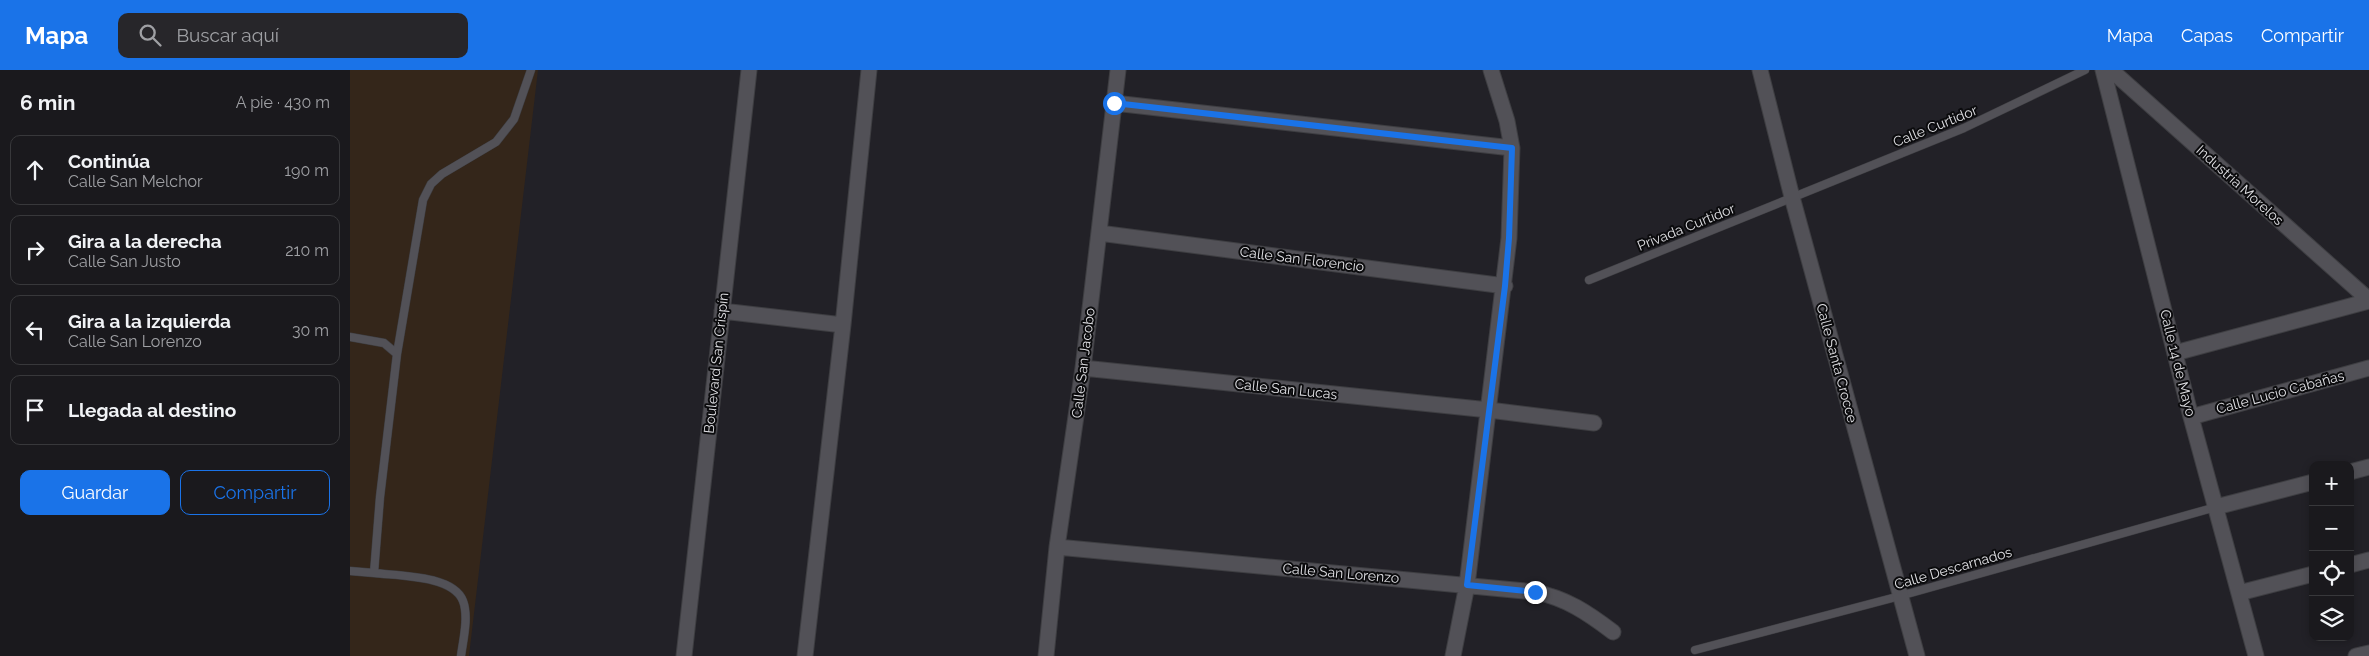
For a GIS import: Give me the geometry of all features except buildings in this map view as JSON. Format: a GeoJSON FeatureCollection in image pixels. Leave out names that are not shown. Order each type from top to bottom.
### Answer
{"type":"FeatureCollection","features":[{"type":"Feature","properties":{"kind":"street","name":"Boulevard San Crispín"},"geometry":{"type":"LineString","coordinates":[[684,656],[749,70]]}},
{"type":"Feature","properties":{"kind":"street"},"geometry":{"type":"LineString","coordinates":[[805,656],[844,325],[869,70]]}},
{"type":"Feature","properties":{"kind":"street","name":"Calle San Jacobo"},"geometry":{"type":"LineString","coordinates":[[1046,656],[1058,547],[1083,368],[1118,70]]}},
{"type":"Feature","properties":{"kind":"street"},"geometry":{"type":"LineString","coordinates":[[1453,656],[1467,585],[1505,286],[1509,238],[1512,148],[1491,70]]}},
{"type":"Feature","properties":{"kind":"street","name":"Calle Santa Crocce"},"geometry":{"type":"LineString","coordinates":[[1760,70],[1792,197],[1917,656]]}},
{"type":"Feature","properties":{"kind":"street","name":"Calle 14 de Mayo"},"geometry":{"type":"LineString","coordinates":[[2103,70],[2191,416],[2256,656]]}},
{"type":"Feature","properties":{"kind":"street","name":"Industria Morelos"},"geometry":{"type":"LineString","coordinates":[[2111,70],[2369,300]]}},
{"type":"Feature","properties":{"kind":"street"},"geometry":{"type":"LineString","coordinates":[[1114,103],[1512,148]]}},
{"type":"Feature","properties":{"kind":"street","name":"Calle San Florencio"},"geometry":{"type":"LineString","coordinates":[[1099,233],[1505,286]]}},
{"type":"Feature","properties":{"kind":"street"},"geometry":{"type":"LineString","coordinates":[[2175,353],[2369,300]]}},
{"type":"Feature","properties":{"kind":"street"},"geometry":{"type":"LineString","coordinates":[[722,311],[844,325]]}},
{"type":"Feature","properties":{"kind":"street","name":"Calle San Lucas"},"geometry":{"type":"LineString","coordinates":[[1083,368],[1489,410],[1594,423]]}},
{"type":"Feature","properties":{"kind":"street","name":"Calle Lucio Cabañas"},"geometry":{"type":"LineString","coordinates":[[2191,416],[2369,368]]}},
{"type":"Feature","properties":{"kind":"street"},"geometry":{"type":"LineString","coordinates":[[2354,471],[2369,467]]}},
{"type":"Feature","properties":{"kind":"street"},"geometry":{"type":"LineString","coordinates":[[2216,507],[2309,483]]}},
{"type":"Feature","properties":{"kind":"street","name":"Calle San Lorenzo"},"geometry":{"type":"LineString","coordinates":[[1058,547],[1467,585],[1551,595],[1576,605],[1613,632]]}},
{"type":"Feature","properties":{"kind":"street"},"geometry":{"type":"LineString","coordinates":[[2354,564],[2369,560]]}},
{"type":"Feature","properties":{"kind":"street"},"geometry":{"type":"LineString","coordinates":[[2239,593],[2309,575]]}},
{"type":"Feature","properties":{"kind":"street"},"geometry":{"type":"LineString","coordinates":[[2356,656],[2369,653]]}},
{"type":"Feature","properties":{"kind":"lane"},"geometry":{"type":"LineString","coordinates":[[374,573],[380,497],[397,354],[423,200],[431,184],[442,174],[496,142],[514,119],[531,70]]}},
{"type":"Feature","properties":{"kind":"lane","name":"Calle Curtidor"},"geometry":{"type":"LineString","coordinates":[[1792,197],[1964,128],[2085,70]]}},
{"type":"Feature","properties":{"kind":"lane","name":"Privada Curtidor"},"geometry":{"type":"LineString","coordinates":[[1589,280],[1792,197]]}},
{"type":"Feature","properties":{"kind":"lane"},"geometry":{"type":"LineString","coordinates":[[350,337],[384,343],[397,354]]}},
{"type":"Feature","properties":{"kind":"lane","name":"Calle Descarnados"},"geometry":{"type":"LineString","coordinates":[[1695,650],[1900,596],[2216,507]]}},
{"type":"Feature","properties":{"kind":"lane"},"geometry":{"type":"LineString","coordinates":[[350,571],[441,582],[458,593],[464,602],[465,628],[461,656]]}},
{"type":"Feature","properties":{"kind":"shaded area"},"geometry":{"type":"Polygon","coordinates":[[[350,70],[538,70],[469,656],[350,656],[350,70]]]}},
{"type":"Feature","properties":{"kind":"route"},"geometry":{"type":"LineString","coordinates":[[1114,103],[1512,148],[1509,238],[1505,286],[1467,585],[1535,592]]}}]}
